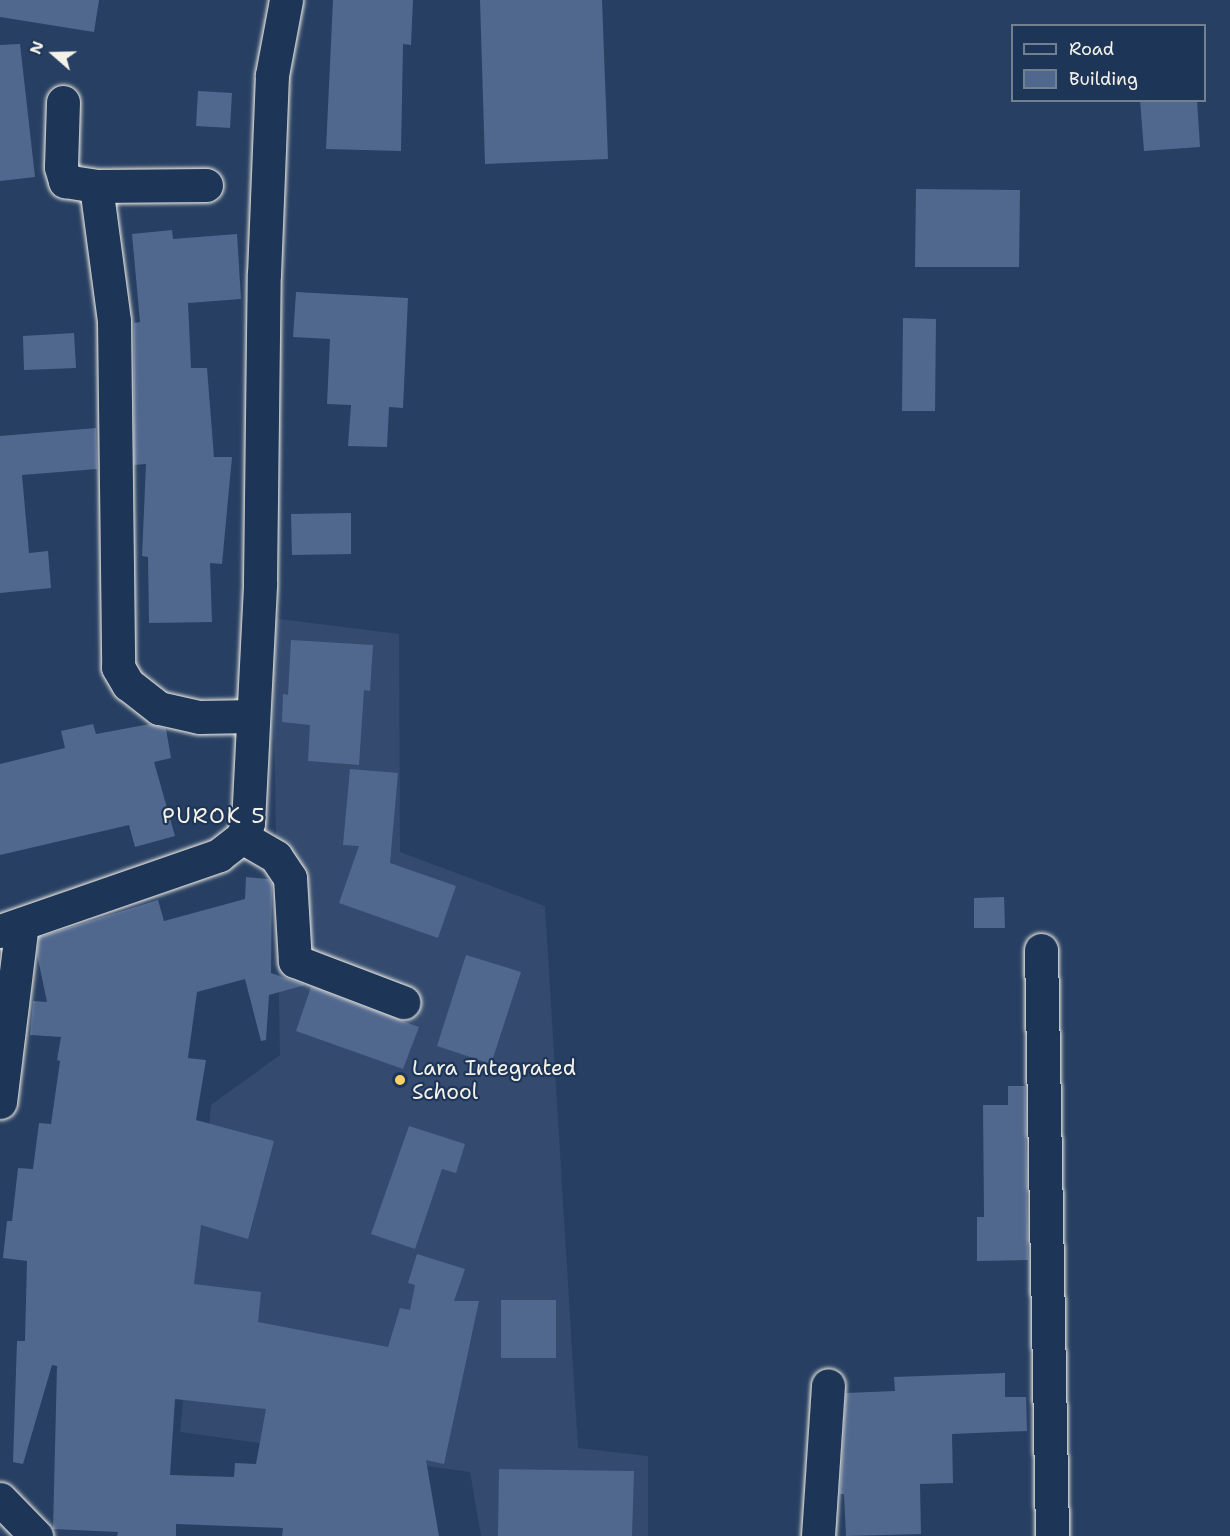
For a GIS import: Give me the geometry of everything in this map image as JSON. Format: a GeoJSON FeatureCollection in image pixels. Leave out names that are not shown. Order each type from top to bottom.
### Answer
{"type":"FeatureCollection","features":[{"type":"Feature","properties":{"kind":"street"},"geometry":{"type":"LineString","coordinates":[[0,1102],[11,928],[219,855],[242,837],[248,823],[260,582],[264,274],[272,75],[286,0]]}},
{"type":"Feature","properties":{"kind":"street"},"geometry":{"type":"LineString","coordinates":[[63,102],[61,167],[65,181],[96,186],[206,185]]}},
{"type":"Feature","properties":{"kind":"street"},"geometry":{"type":"LineString","coordinates":[[96,186],[114,321],[118,667],[128,684],[159,708],[199,717],[253,716]]}},
{"type":"Feature","properties":{"kind":"street"},"geometry":{"type":"LineString","coordinates":[[242,837],[276,857],[290,878],[295,961],[403,1002]]}},
{"type":"Feature","properties":{"kind":"street"},"geometry":{"type":"LineString","coordinates":[[1041,950],[1052,1536]]}},
{"type":"Feature","properties":{"kind":"street"},"geometry":{"type":"LineString","coordinates":[[818,1536],[828,1385]]}},
{"type":"Feature","properties":{"kind":"street"},"geometry":{"type":"LineString","coordinates":[[0,1499],[36,1536]]}},
{"type":"Feature","properties":{"kind":"shaded area","name":"Lara Integrated School"},"geometry":{"type":"Polygon","coordinates":[[[272,618],[399,634],[400,852],[545,906],[578,1448],[648,1456],[648,1536],[481,1536],[470,1472],[180,1432],[211,1105],[280,1055],[272,618]]]}},
{"type":"Feature","properties":{"kind":"building"},"geometry":{"type":"Polygon","coordinates":[[[0,0],[99,0],[94,32],[0,17],[0,0]]]}},
{"type":"Feature","properties":{"kind":"building"},"geometry":{"type":"Polygon","coordinates":[[[333,0],[413,0],[411,45],[403,44],[401,151],[326,149],[333,0]]]}},
{"type":"Feature","properties":{"kind":"building"},"geometry":{"type":"Polygon","coordinates":[[[480,0],[602,0],[608,159],[485,164],[480,0]]]}},
{"type":"Feature","properties":{"kind":"building"},"geometry":{"type":"Polygon","coordinates":[[[20,44],[35,177],[0,181],[0,45],[20,44]]]}},
{"type":"Feature","properties":{"kind":"building"},"geometry":{"type":"Polygon","coordinates":[[[198,91],[232,93],[230,128],[196,126],[198,91]]]}},
{"type":"Feature","properties":{"kind":"building"},"geometry":{"type":"Polygon","coordinates":[[[1140,102],[1197,102],[1200,147],[1144,151],[1140,102]]]}},
{"type":"Feature","properties":{"kind":"building"},"geometry":{"type":"Polygon","coordinates":[[[916,189],[1020,190],[1019,267],[915,267],[916,189]]]}},
{"type":"Feature","properties":{"kind":"building"},"geometry":{"type":"Polygon","coordinates":[[[172,230],[173,239],[237,234],[241,299],[188,303],[191,368],[207,368],[214,457],[232,457],[222,564],[210,563],[212,622],[149,623],[148,557],[142,556],[146,464],[134,465],[134,323],[140,322],[132,234],[172,230]]]}},
{"type":"Feature","properties":{"kind":"building"},"geometry":{"type":"Polygon","coordinates":[[[296,292],[408,298],[403,408],[389,407],[387,447],[348,446],[351,405],[327,404],[330,339],[293,337],[296,292]]]}},
{"type":"Feature","properties":{"kind":"building"},"geometry":{"type":"Polygon","coordinates":[[[903,318],[936,319],[935,411],[902,411],[903,318]]]}},
{"type":"Feature","properties":{"kind":"building"},"geometry":{"type":"Polygon","coordinates":[[[74,333],[76,368],[24,370],[23,336],[74,333]]]}},
{"type":"Feature","properties":{"kind":"building"},"geometry":{"type":"Polygon","coordinates":[[[96,428],[97,469],[22,475],[29,553],[48,551],[51,588],[0,593],[0,436],[96,428]]]}},
{"type":"Feature","properties":{"kind":"building"},"geometry":{"type":"Polygon","coordinates":[[[351,513],[351,554],[292,555],[291,514],[351,513]]]}},
{"type":"Feature","properties":{"kind":"building"},"geometry":{"type":"Polygon","coordinates":[[[291,640],[373,645],[370,691],[364,690],[359,765],[308,761],[310,725],[282,722],[283,694],[288,695],[291,640]]]}},
{"type":"Feature","properties":{"kind":"building"},"geometry":{"type":"Polygon","coordinates":[[[93,724],[96,734],[150,724],[166,729],[171,758],[154,762],[175,836],[135,847],[129,825],[0,855],[0,764],[65,748],[61,731],[93,724]]]}},
{"type":"Feature","properties":{"kind":"building"},"geometry":{"type":"Polygon","coordinates":[[[350,769],[398,773],[390,863],[456,886],[438,938],[339,903],[359,846],[343,845],[350,769]]]}},
{"type":"Feature","properties":{"kind":"building"},"geometry":{"type":"Polygon","coordinates":[[[246,877],[268,879],[272,884],[271,973],[305,985],[269,995],[266,1040],[261,1041],[245,979],[197,992],[188,1058],[206,1060],[196,1120],[274,1141],[248,1239],[201,1225],[194,1284],[261,1292],[258,1322],[388,1347],[400,1308],[410,1310],[415,1285],[408,1283],[417,1254],[465,1269],[454,1301],[479,1301],[444,1464],[426,1460],[439,1536],[282,1536],[283,1528],[176,1524],[176,1536],[117,1536],[118,1532],[53,1529],[57,1366],[52,1365],[23,1464],[13,1462],[17,1341],[25,1341],[27,1261],[3,1258],[7,1221],[12,1221],[18,1168],[33,1169],[39,1123],[51,1124],[60,1061],[57,1060],[61,1037],[30,1035],[33,1001],[47,1002],[37,954],[39,937],[158,900],[164,921],[245,899],[246,877]],[[175,1399],[170,1475],[234,1477],[235,1463],[256,1464],[266,1409],[175,1399]]]}},
{"type":"Feature","properties":{"kind":"building"},"geometry":{"type":"Polygon","coordinates":[[[1004,897],[1005,928],[974,928],[974,898],[1004,897]]]}},
{"type":"Feature","properties":{"kind":"building"},"geometry":{"type":"Polygon","coordinates":[[[466,955],[521,972],[491,1064],[437,1046],[466,955]]]}},
{"type":"Feature","properties":{"kind":"building"},"geometry":{"type":"Polygon","coordinates":[[[311,987],[419,1027],[403,1069],[296,1031],[311,987]]]}},
{"type":"Feature","properties":{"kind":"building"},"geometry":{"type":"Polygon","coordinates":[[[1008,1086],[1025,1086],[1028,1260],[977,1261],[977,1217],[984,1217],[983,1105],[1008,1105],[1008,1086]]]}},
{"type":"Feature","properties":{"kind":"building"},"geometry":{"type":"Polygon","coordinates":[[[409,1126],[465,1144],[456,1173],[442,1169],[415,1249],[371,1234],[409,1126]]]}},
{"type":"Feature","properties":{"kind":"building"},"geometry":{"type":"Polygon","coordinates":[[[501,1300],[556,1300],[556,1358],[501,1358],[501,1300]]]}},
{"type":"Feature","properties":{"kind":"building"},"geometry":{"type":"Polygon","coordinates":[[[1005,1373],[1005,1397],[1026,1397],[1027,1431],[952,1434],[953,1483],[920,1484],[921,1534],[846,1536],[844,1494],[840,1494],[846,1393],[895,1391],[894,1377],[1005,1373]]]}},
{"type":"Feature","properties":{"kind":"building"},"geometry":{"type":"Polygon","coordinates":[[[499,1469],[634,1471],[632,1536],[498,1536],[499,1469]]]}},
{"type":"Feature","properties":{"kind":"place","name":"Lara Integrated School"},"geometry":{"type":"Point","coordinates":[400,1080]}},
{"type":"Feature","properties":{"kind":"district","name":"PUROK 5"},"geometry":{"type":"Point","coordinates":[214,816]}}]}
